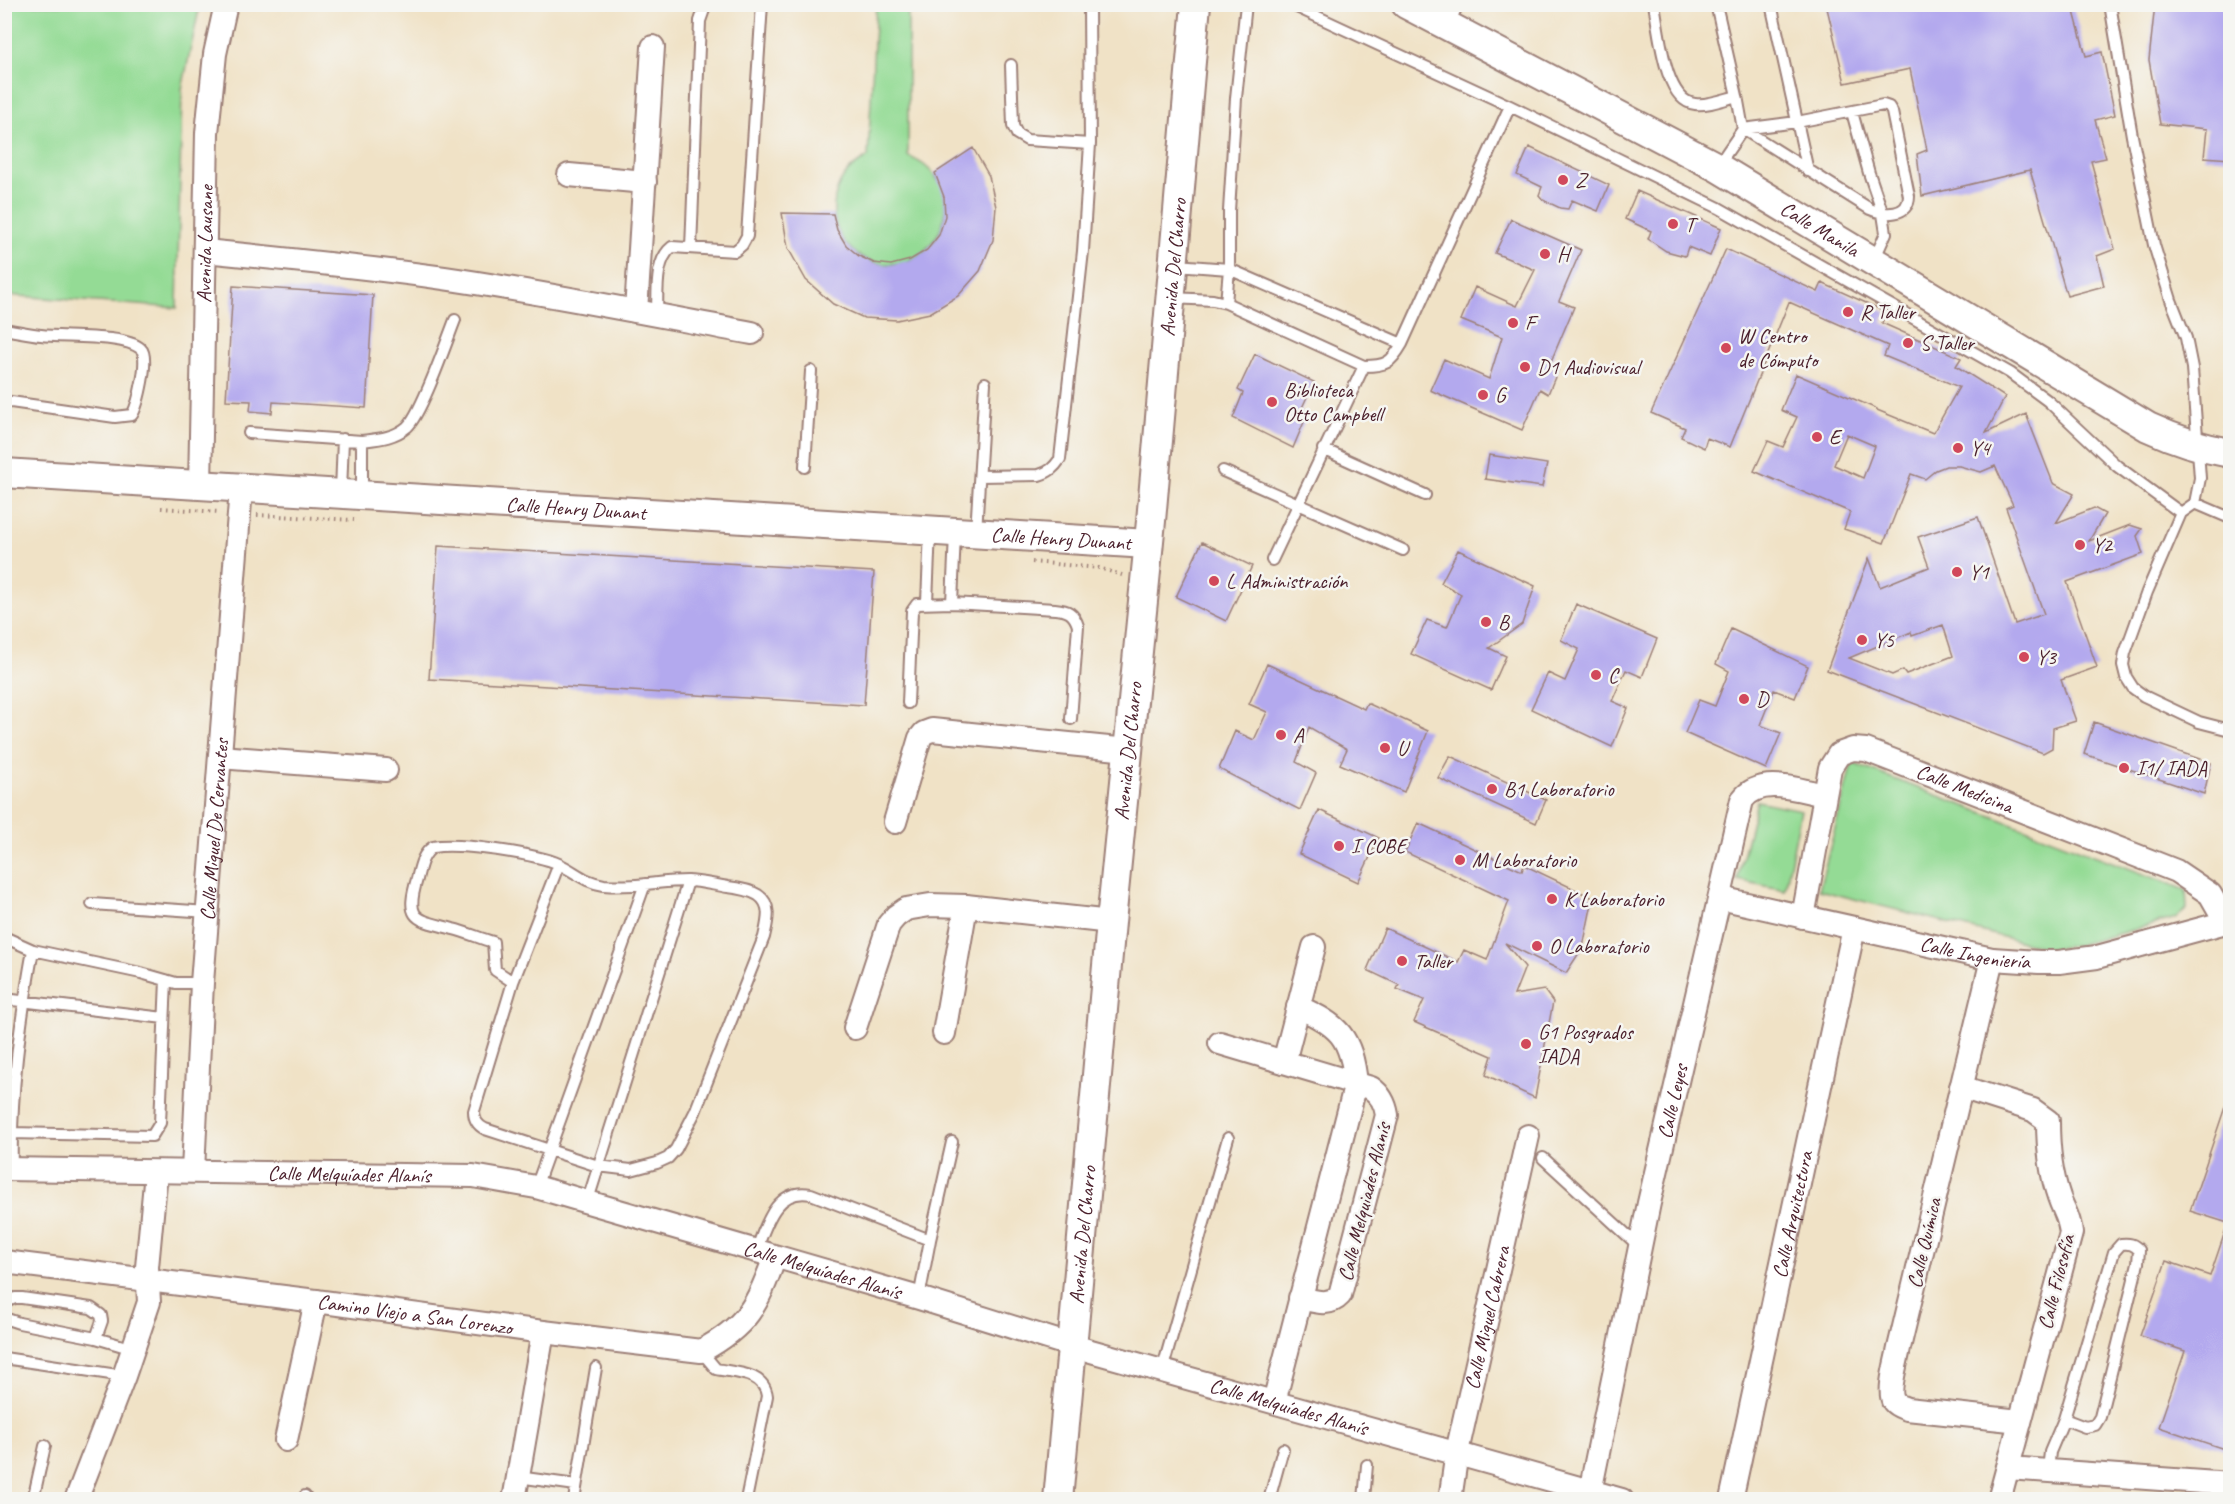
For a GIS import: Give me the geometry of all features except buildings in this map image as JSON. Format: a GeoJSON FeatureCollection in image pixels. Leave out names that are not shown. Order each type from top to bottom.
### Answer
{"type":"FeatureCollection","features":[{"type":"Feature","properties":{"kind":"street","name":"Avenida Lausane"},"geometry":{"type":"LineString","coordinates":[[200,486],[207,133],[215,54],[226,4]]}},
{"type":"Feature","properties":{"kind":"street","name":"Avenida Del Charro"},"geometry":{"type":"LineString","coordinates":[[1059,1500],[1196,4]]}},
{"type":"Feature","properties":{"kind":"street","name":"Calle Manila"},"geometry":{"type":"LineString","coordinates":[[1406,4],[1453,16],[1718,167],[2148,427],[2198,447],[2230,453]]}},
{"type":"Feature","properties":{"kind":"street"},"geometry":{"type":"LineString","coordinates":[[646,313],[645,182],[653,46]]}},
{"type":"Feature","properties":{"kind":"street"},"geometry":{"type":"LineString","coordinates":[[569,175],[645,182]]}},
{"type":"Feature","properties":{"kind":"street"},"geometry":{"type":"LineString","coordinates":[[205,251],[321,262],[446,278],[752,333]]}},
{"type":"Feature","properties":{"kind":"street","name":"Calle Henry Dunant"},"geometry":{"type":"LineString","coordinates":[[4,473],[1148,544]]}},
{"type":"Feature","properties":{"kind":"street","name":"Calle Miguel De Cervantes"},"geometry":{"type":"LineString","coordinates":[[193,1171],[202,983],[242,489]]}},
{"type":"Feature","properties":{"kind":"street"},"geometry":{"type":"LineString","coordinates":[[895,822],[920,738],[932,729],[1128,750]]}},
{"type":"Feature","properties":{"kind":"street","name":"Calle Medicina"},"geometry":{"type":"LineString","coordinates":[[1803,917],[1830,768],[1839,754],[1845,750],[1866,750],[2176,871],[2210,894],[2228,922]]}},
{"type":"Feature","properties":{"kind":"street"},"geometry":{"type":"LineString","coordinates":[[220,757],[386,770]]}},
{"type":"Feature","properties":{"kind":"street","name":"Calle Leyes"},"geometry":{"type":"LineString","coordinates":[[1590,1492],[1640,1247],[1742,800],[1749,791],[1768,786],[1824,795]]}},
{"type":"Feature","properties":{"kind":"street","name":"Calle Ingeniería"},"geometry":{"type":"LineString","coordinates":[[1720,898],[1992,959],[2078,961],[2228,922]]}},
{"type":"Feature","properties":{"kind":"street"},"geometry":{"type":"LineString","coordinates":[[855,1028],[889,924],[906,909],[930,905],[966,906],[1111,922]]}},
{"type":"Feature","properties":{"kind":"street"},"geometry":{"type":"LineString","coordinates":[[944,1033],[966,906]]}},
{"type":"Feature","properties":{"kind":"street","name":"Calle Arquitectura"},"geometry":{"type":"LineString","coordinates":[[1731,1500],[1854,928]]}},
{"type":"Feature","properties":{"kind":"street"},"geometry":{"type":"LineString","coordinates":[[1284,1062],[1314,947]]}},
{"type":"Feature","properties":{"kind":"street","name":"Calle Química"},"geometry":{"type":"LineString","coordinates":[[1992,959],[1899,1348],[1891,1392],[1892,1400],[1898,1406],[1907,1409],[2020,1420]]}},
{"type":"Feature","properties":{"kind":"street","name":"Calle Melquiades Alanís"},"geometry":{"type":"LineString","coordinates":[[1274,1402],[1356,1083],[1351,1054],[1339,1031],[1319,1016],[1298,1006]]}},
{"type":"Feature","properties":{"kind":"street","name":"Calle Melquiades Alanís"},"geometry":{"type":"LineString","coordinates":[[1220,1043],[1371,1088],[1385,1105],[1386,1114],[1345,1283],[1340,1295],[1330,1302],[1316,1302],[1300,1298]]}},
{"type":"Feature","properties":{"kind":"street","name":"Calle Filosofía"},"geometry":{"type":"LineString","coordinates":[[1961,1087],[2026,1107],[2042,1115],[2048,1121],[2048,1153],[2052,1174],[2060,1200],[2069,1217],[2071,1233],[1999,1500]]}},
{"type":"Feature","properties":{"kind":"street","name":"Calle Miguel Cabrera"},"geometry":{"type":"LineString","coordinates":[[1450,1500],[1457,1452],[1528,1136]]}},
{"type":"Feature","properties":{"kind":"street","name":"Calle Melquíades Alanís"},"geometry":{"type":"LineString","coordinates":[[8,1169],[473,1176],[536,1187],[919,1298],[1073,1346],[1622,1500]]}},
{"type":"Feature","properties":{"kind":"street"},"geometry":{"type":"LineString","coordinates":[[76,1500],[124,1376],[149,1302],[147,1280],[156,1172]]}},
{"type":"Feature","properties":{"kind":"street"},"geometry":{"type":"LineString","coordinates":[[701,1351],[724,1339],[738,1327],[760,1293],[766,1254]]}},
{"type":"Feature","properties":{"kind":"street","name":"Camino Viejo a San Lorenzo"},"geometry":{"type":"LineString","coordinates":[[4,1262],[316,1300],[543,1332],[701,1351]]}},
{"type":"Feature","properties":{"kind":"street"},"geometry":{"type":"LineString","coordinates":[[286,1440],[316,1300]]}},
{"type":"Feature","properties":{"kind":"street"},"geometry":{"type":"LineString","coordinates":[[514,1500],[543,1332]]}},
{"type":"Feature","properties":{"kind":"street"},"geometry":{"type":"LineString","coordinates":[[2008,1468],[2230,1484]]}},
{"type":"Feature","properties":{"kind":"lane"},"geometry":{"type":"LineString","coordinates":[[691,248],[700,21],[706,4]]}},
{"type":"Feature","properties":{"kind":"lane"},"geometry":{"type":"LineString","coordinates":[[646,313],[661,261],[672,247],[735,251],[747,236],[762,4]]}},
{"type":"Feature","properties":{"kind":"lane"},"geometry":{"type":"LineString","coordinates":[[980,476],[1039,475],[1055,467],[1060,459],[1083,251],[1089,144],[1089,4]]}},
{"type":"Feature","properties":{"kind":"lane"},"geometry":{"type":"LineString","coordinates":[[1226,303],[1235,109],[1240,43],[1246,4]]}},
{"type":"Feature","properties":{"kind":"lane"},"geometry":{"type":"LineString","coordinates":[[1290,4],[1510,106],[1719,208],[2010,373],[2048,401],[2116,466],[2181,513]]}},
{"type":"Feature","properties":{"kind":"lane"},"geometry":{"type":"LineString","coordinates":[[1654,4],[1665,63],[1676,94],[1696,105],[1737,96]]}},
{"type":"Feature","properties":{"kind":"lane"},"geometry":{"type":"LineString","coordinates":[[1716,4],[1743,129],[1718,167]]}},
{"type":"Feature","properties":{"kind":"lane"},"geometry":{"type":"LineString","coordinates":[[1771,4],[1808,171]]}},
{"type":"Feature","properties":{"kind":"lane"},"geometry":{"type":"LineString","coordinates":[[2110,4],[2132,136],[2154,245],[2188,348],[2192,368],[2200,478],[2195,503],[2181,513],[2147,592],[2123,664],[2126,677],[2133,688],[2144,696],[2199,722],[2230,730]]}},
{"type":"Feature","properties":{"kind":"lane"},"geometry":{"type":"LineString","coordinates":[[1011,65],[1013,126],[1017,134],[1027,140],[1089,144]]}},
{"type":"Feature","properties":{"kind":"lane"},"geometry":{"type":"LineString","coordinates":[[1887,105],[1892,112],[1909,201],[1907,207],[1903,211],[1883,214],[1858,202],[1743,129],[1797,122],[1887,105]]}},
{"type":"Feature","properties":{"kind":"lane"},"geometry":{"type":"LineString","coordinates":[[1170,298],[1213,300],[1226,303],[1364,366],[1382,366],[1394,358],[1402,344],[1510,106]]}},
{"type":"Feature","properties":{"kind":"lane"},"geometry":{"type":"LineString","coordinates":[[1852,112],[1883,214],[1886,232],[1874,260]]}},
{"type":"Feature","properties":{"kind":"lane"},"geometry":{"type":"LineString","coordinates":[[1173,265],[1229,269],[1402,344]]}},
{"type":"Feature","properties":{"kind":"lane"},"geometry":{"type":"LineString","coordinates":[[249,433],[362,441],[397,434],[413,420],[455,320]]}},
{"type":"Feature","properties":{"kind":"lane"},"geometry":{"type":"LineString","coordinates":[[4,329],[42,335],[123,341],[141,348],[145,360],[140,393],[132,415],[115,417],[4,401]]}},
{"type":"Feature","properties":{"kind":"lane"},"geometry":{"type":"LineString","coordinates":[[1272,560],[1364,366]]}},
{"type":"Feature","properties":{"kind":"lane"},"geometry":{"type":"LineString","coordinates":[[805,467],[811,371]]}},
{"type":"Feature","properties":{"kind":"lane"},"geometry":{"type":"LineString","coordinates":[[927,602],[954,531],[980,476],[985,383]]}},
{"type":"Feature","properties":{"kind":"lane"},"geometry":{"type":"LineString","coordinates":[[343,439],[352,495]]}},
{"type":"Feature","properties":{"kind":"lane"},"geometry":{"type":"LineString","coordinates":[[352,495],[362,441]]}},
{"type":"Feature","properties":{"kind":"lane"},"geometry":{"type":"LineString","coordinates":[[1323,449],[1425,495]]}},
{"type":"Feature","properties":{"kind":"lane"},"geometry":{"type":"LineString","coordinates":[[1222,471],[1403,550]]}},
{"type":"Feature","properties":{"kind":"lane"},"geometry":{"type":"LineString","coordinates":[[2195,503],[2230,518]]}},
{"type":"Feature","properties":{"kind":"lane"},"geometry":{"type":"LineString","coordinates":[[952,603],[954,531]]}},
{"type":"Feature","properties":{"kind":"lane"},"geometry":{"type":"LineString","coordinates":[[908,704],[912,610],[917,604],[927,602],[1067,610],[1076,620],[1078,637],[1071,719]]}},
{"type":"Feature","properties":{"kind":"lane"},"geometry":{"type":"LineString","coordinates":[[513,982],[495,970],[492,942],[418,919],[414,913],[411,897],[424,856],[433,847],[471,847],[513,853],[558,864],[580,878],[603,885],[688,881],[738,888],[758,895],[767,908],[768,917],[764,937],[695,1112],[676,1149],[668,1158],[657,1164],[631,1170],[598,1166],[485,1129],[479,1126],[474,1118],[474,1111],[513,982],[558,864]]}},
{"type":"Feature","properties":{"kind":"lane"},"geometry":{"type":"LineString","coordinates":[[588,1203],[688,881]]}},
{"type":"Feature","properties":{"kind":"lane"},"geometry":{"type":"LineString","coordinates":[[536,1187],[645,884]]}},
{"type":"Feature","properties":{"kind":"lane"},"geometry":{"type":"LineString","coordinates":[[92,904],[208,912]]}},
{"type":"Feature","properties":{"kind":"lane"},"geometry":{"type":"LineString","coordinates":[[4,937],[33,950],[176,983],[202,983]]}},
{"type":"Feature","properties":{"kind":"lane"},"geometry":{"type":"LineString","coordinates":[[8,1169],[23,1003],[33,950]]}},
{"type":"Feature","properties":{"kind":"lane"},"geometry":{"type":"LineString","coordinates":[[11,1133],[152,1136],[160,1123],[166,980]]}},
{"type":"Feature","properties":{"kind":"lane"},"geometry":{"type":"LineString","coordinates":[[4,999],[164,1018]]}},
{"type":"Feature","properties":{"kind":"lane"},"geometry":{"type":"LineString","coordinates":[[1162,1371],[1228,1138]]}},
{"type":"Feature","properties":{"kind":"lane"},"geometry":{"type":"LineString","coordinates":[[919,1298],[952,1142]]}},
{"type":"Feature","properties":{"kind":"lane"},"geometry":{"type":"LineString","coordinates":[[1543,1158],[1640,1247]]}},
{"type":"Feature","properties":{"kind":"lane"},"geometry":{"type":"LineString","coordinates":[[766,1254],[765,1230],[781,1200],[790,1194],[801,1192],[930,1240]]}},
{"type":"Feature","properties":{"kind":"lane"},"geometry":{"type":"LineString","coordinates":[[2048,1470],[2050,1452],[2064,1419],[2114,1252],[2121,1244],[2136,1246],[2140,1256],[2100,1417],[2095,1425],[2085,1427],[2064,1419]]}},
{"type":"Feature","properties":{"kind":"lane"},"geometry":{"type":"LineString","coordinates":[[4,1303],[15,1298],[22,1298],[91,1308],[101,1315],[102,1321],[96,1338]]}},
{"type":"Feature","properties":{"kind":"lane"},"geometry":{"type":"LineString","coordinates":[[4,1318],[96,1338],[133,1349]]}},
{"type":"Feature","properties":{"kind":"lane"},"geometry":{"type":"LineString","coordinates":[[701,1351],[716,1370],[750,1376],[762,1382],[766,1388],[768,1395],[746,1500]]}},
{"type":"Feature","properties":{"kind":"lane"},"geometry":{"type":"LineString","coordinates":[[4,1358],[124,1376]]}},
{"type":"Feature","properties":{"kind":"lane"},"geometry":{"type":"LineString","coordinates":[[574,1500],[597,1368]]}},
{"type":"Feature","properties":{"kind":"lane"},"geometry":{"type":"LineString","coordinates":[[33,1500],[45,1446]]}},
{"type":"Feature","properties":{"kind":"lane"},"geometry":{"type":"LineString","coordinates":[[1269,1500],[1283,1449]]}},
{"type":"Feature","properties":{"kind":"lane"},"geometry":{"type":"LineString","coordinates":[[1364,1500],[1367,1465]]}},
{"type":"Feature","properties":{"kind":"lane"},"geometry":{"type":"LineString","coordinates":[[518,1477],[576,1485]]}},
{"type":"Feature","properties":{"kind":"green space"},"geometry":{"type":"Polygon","coordinates":[[[4,5],[200,5],[182,89],[177,308],[5,295],[4,5]]]}},
{"type":"Feature","properties":{"kind":"green space"},"geometry":{"type":"Polygon","coordinates":[[[876,5],[908,5],[908,156],[924,165],[940,184],[945,205],[942,225],[931,243],[915,257],[895,264],[873,262],[851,249],[840,235],[834,213],[835,198],[844,177],[854,166],[868,157],[876,5]]]}},
{"type":"Feature","properties":{"kind":"green space"},"geometry":{"type":"Polygon","coordinates":[[[1852,763],[2186,890],[2187,909],[2176,918],[2078,945],[2050,949],[1819,890],[1852,763]]]}},
{"type":"Feature","properties":{"kind":"green space"},"geometry":{"type":"Polygon","coordinates":[[[1757,801],[1801,810],[1785,890],[1737,880],[1757,801]]]}},
{"type":"Feature","properties":{"kind":"place","name":"Z"},"geometry":{"type":"Point","coordinates":[1563,180]}},
{"type":"Feature","properties":{"kind":"place","name":"T"},"geometry":{"type":"Point","coordinates":[1673,224]}},
{"type":"Feature","properties":{"kind":"place","name":"H"},"geometry":{"type":"Point","coordinates":[1545,254]}},
{"type":"Feature","properties":{"kind":"place","name":"R Taller"},"geometry":{"type":"Point","coordinates":[1848,312]}},
{"type":"Feature","properties":{"kind":"place","name":"F"},"geometry":{"type":"Point","coordinates":[1513,323]}},
{"type":"Feature","properties":{"kind":"place","name":"S Taller"},"geometry":{"type":"Point","coordinates":[1908,343]}},
{"type":"Feature","properties":{"kind":"place","name":"W Centro de Cómputo"},"geometry":{"type":"Point","coordinates":[1726,348]}},
{"type":"Feature","properties":{"kind":"place","name":"D1 Audiovisual"},"geometry":{"type":"Point","coordinates":[1525,367]}},
{"type":"Feature","properties":{"kind":"place","name":"G"},"geometry":{"type":"Point","coordinates":[1483,395]}},
{"type":"Feature","properties":{"kind":"place","name":"Biblioteca Otto Campbell"},"geometry":{"type":"Point","coordinates":[1272,402]}},
{"type":"Feature","properties":{"kind":"place","name":"E"},"geometry":{"type":"Point","coordinates":[1817,437]}},
{"type":"Feature","properties":{"kind":"place","name":"Y4"},"geometry":{"type":"Point","coordinates":[1958,448]}},
{"type":"Feature","properties":{"kind":"place","name":"Y2"},"geometry":{"type":"Point","coordinates":[2080,545]}},
{"type":"Feature","properties":{"kind":"place","name":"Y1"},"geometry":{"type":"Point","coordinates":[1957,572]}},
{"type":"Feature","properties":{"kind":"place","name":"L Administración"},"geometry":{"type":"Point","coordinates":[1214,581]}},
{"type":"Feature","properties":{"kind":"place","name":"B"},"geometry":{"type":"Point","coordinates":[1486,622]}},
{"type":"Feature","properties":{"kind":"place","name":"Y5"},"geometry":{"type":"Point","coordinates":[1862,640]}},
{"type":"Feature","properties":{"kind":"place","name":"Y3"},"geometry":{"type":"Point","coordinates":[2024,657]}},
{"type":"Feature","properties":{"kind":"place","name":"C"},"geometry":{"type":"Point","coordinates":[1596,675]}},
{"type":"Feature","properties":{"kind":"place","name":"D"},"geometry":{"type":"Point","coordinates":[1744,699]}},
{"type":"Feature","properties":{"kind":"place","name":"A"},"geometry":{"type":"Point","coordinates":[1281,735]}},
{"type":"Feature","properties":{"kind":"place","name":"U"},"geometry":{"type":"Point","coordinates":[1385,748]}},
{"type":"Feature","properties":{"kind":"place","name":"I1/ IADA"},"geometry":{"type":"Point","coordinates":[2124,768]}},
{"type":"Feature","properties":{"kind":"place","name":"B1 Laboratorio"},"geometry":{"type":"Point","coordinates":[1492,789]}},
{"type":"Feature","properties":{"kind":"place","name":"I COBE"},"geometry":{"type":"Point","coordinates":[1339,846]}},
{"type":"Feature","properties":{"kind":"place","name":"M Laboratorio"},"geometry":{"type":"Point","coordinates":[1460,860]}},
{"type":"Feature","properties":{"kind":"place","name":"K Laboratorio"},"geometry":{"type":"Point","coordinates":[1552,899]}},
{"type":"Feature","properties":{"kind":"place","name":"O Laboratorio"},"geometry":{"type":"Point","coordinates":[1537,946]}},
{"type":"Feature","properties":{"kind":"place","name":"Taller"},"geometry":{"type":"Point","coordinates":[1402,961]}},
{"type":"Feature","properties":{"kind":"place","name":"G1 Posgrados IADA"},"geometry":{"type":"Point","coordinates":[1526,1044]}}]}
